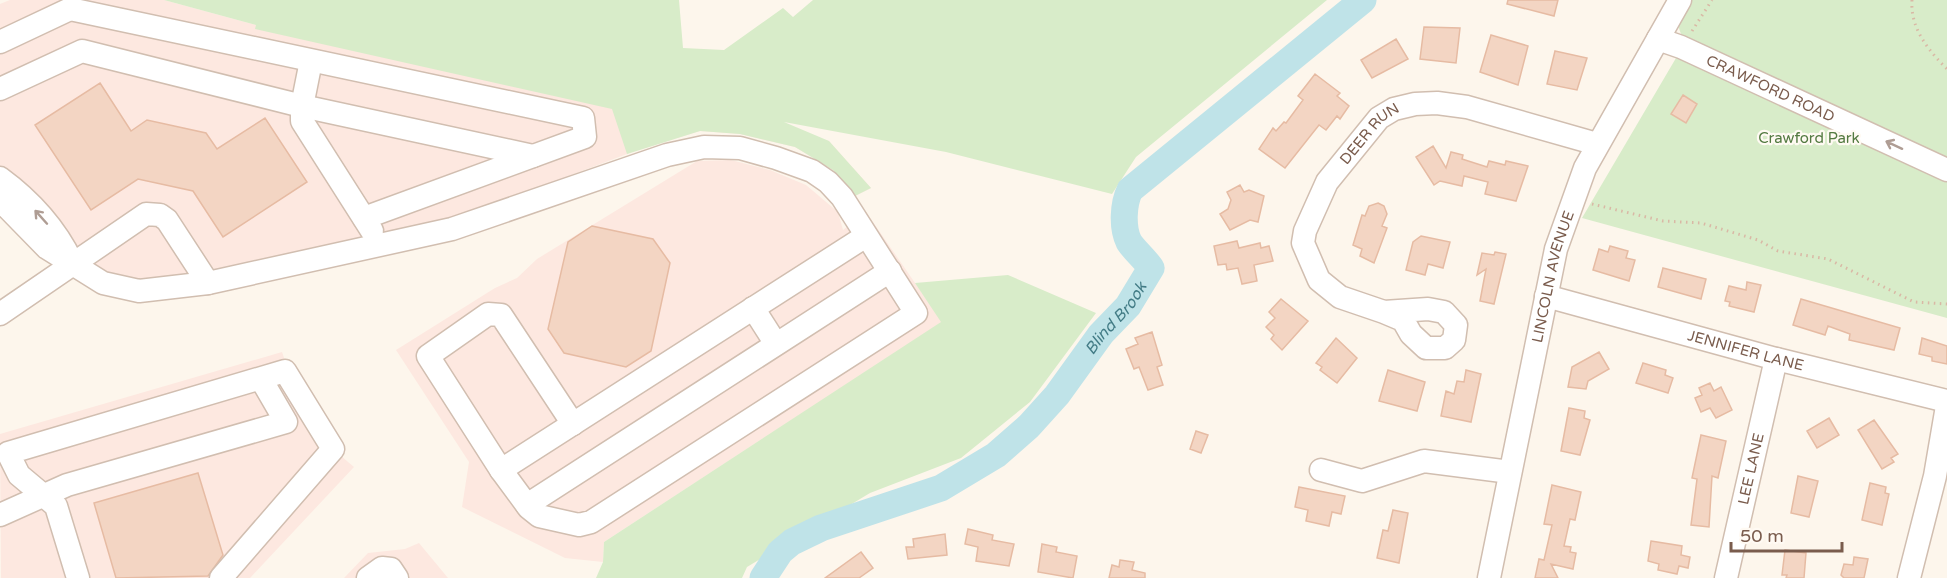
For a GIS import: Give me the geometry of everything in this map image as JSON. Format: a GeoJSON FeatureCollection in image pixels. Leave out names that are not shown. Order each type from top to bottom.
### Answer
{"type":"FeatureCollection","features":[{"type":"Feature","properties":{"kind":"street","name":"LINCOLN AVENUE"},"geometry":{"type":"LineString","coordinates":[[1489,578],[1556,249],[1569,207],[1597,144],[1680,0]]}},
{"type":"Feature","properties":{"kind":"street"},"geometry":{"type":"LineString","coordinates":[[0,42],[70,9],[583,118],[585,137],[364,218]]}},
{"type":"Feature","properties":{"kind":"street","name":"CRAWFORD ROAD"},"geometry":{"type":"LineString","coordinates":[[1658,39],[1681,47],[1947,170]]}},
{"type":"Feature","properties":{"kind":"street"},"geometry":{"type":"LineString","coordinates":[[0,89],[82,51],[302,106],[533,156]]}},
{"type":"Feature","properties":{"kind":"street"},"geometry":{"type":"LineString","coordinates":[[311,61],[302,106],[302,121],[381,245]]}},
{"type":"Feature","properties":{"kind":"street","name":"DEER RUN"},"geometry":{"type":"LineString","coordinates":[[1384,312],[1340,297],[1319,280],[1304,243],[1305,231],[1327,182],[1379,118],[1394,110],[1415,104],[1437,103],[1467,107],[1597,144]]}},
{"type":"Feature","properties":{"kind":"street"},"geometry":{"type":"LineString","coordinates":[[0,200],[47,248],[103,283],[139,291],[208,283],[452,229],[667,155],[704,147],[725,146],[750,150],[812,171],[828,182],[842,197],[916,313],[591,522],[579,525],[539,516],[527,505],[501,470],[428,356],[488,314],[494,313],[504,318],[573,424]]}},
{"type":"Feature","properties":{"kind":"street"},"geometry":{"type":"LineString","coordinates":[[0,178],[24,198],[61,240],[73,263]]}},
{"type":"Feature","properties":{"kind":"street"},"geometry":{"type":"LineString","coordinates":[[0,314],[147,214],[167,220],[208,283]]}},
{"type":"Feature","properties":{"kind":"street"},"geometry":{"type":"LineString","coordinates":[[501,470],[867,236]]}},
{"type":"Feature","properties":{"kind":"street"},"geometry":{"type":"LineString","coordinates":[[527,505],[890,271]]}},
{"type":"Feature","properties":{"kind":"street","name":"JENNIFER LANE"},"geometry":{"type":"LineString","coordinates":[[1546,296],[1776,359],[1947,401]]}},
{"type":"Feature","properties":{"kind":"street"},"geometry":{"type":"LineString","coordinates":[[753,308],[776,344]]}},
{"type":"Feature","properties":{"kind":"street","name":"LEE LANE"},"geometry":{"type":"LineString","coordinates":[[1726,578],[1776,359]]}},
{"type":"Feature","properties":{"kind":"street"},"geometry":{"type":"LineString","coordinates":[[78,578],[56,506],[19,475],[8,453],[285,372],[333,449],[221,578]]}},
{"type":"Feature","properties":{"kind":"street"},"geometry":{"type":"LineString","coordinates":[[0,515],[67,485],[286,422],[261,378]]}},
{"type":"Feature","properties":{"kind":"street"},"geometry":{"type":"LineString","coordinates":[[1909,578],[1935,476],[1947,406]]}},
{"type":"Feature","properties":{"kind":"street"},"geometry":{"type":"LineString","coordinates":[[1321,470],[1362,480],[1424,461],[1510,472]]}},
{"type":"Feature","properties":{"kind":"street"},"geometry":{"type":"LineString","coordinates":[[368,578],[382,568],[391,569],[397,578]]}},
{"type":"Feature","properties":{"kind":"path"},"geometry":{"type":"LineString","coordinates":[[1681,47],[1712,0]]}},
{"type":"Feature","properties":{"kind":"path"},"geometry":{"type":"LineString","coordinates":[[1912,0],[1911,17],[1916,28],[1936,58],[1947,69]]}},
{"type":"Feature","properties":{"kind":"path"},"geometry":{"type":"LineString","coordinates":[[1584,203],[1618,208],[1663,221],[1701,223],[1758,240],[1778,251],[1828,259],[1914,302],[1947,304]]}},
{"type":"Feature","properties":{"kind":"shaded area"},"geometry":{"type":"Polygon","coordinates":[[[10,0],[164,0],[256,25],[829,141],[871,188],[855,196],[833,170],[795,147],[740,134],[700,131],[635,151],[449,221],[177,279],[136,281],[114,275],[98,267],[0,173],[0,4],[10,0]]]}},
{"type":"Feature","properties":{"kind":"shaded area"},"geometry":{"type":"Polygon","coordinates":[[[731,160],[770,170],[806,185],[838,212],[843,230],[866,212],[942,322],[604,542],[603,562],[565,558],[462,507],[469,462],[396,350],[495,288],[517,278],[537,259],[697,161],[731,160]]]}},
{"type":"Feature","properties":{"kind":"shaded area"},"geometry":{"type":"Polygon","coordinates":[[[282,352],[287,366],[341,456],[354,467],[250,578],[1,578],[0,434],[282,352]]]}},
{"type":"Feature","properties":{"kind":"shaded area"},"geometry":{"type":"Polygon","coordinates":[[[419,543],[448,578],[344,578],[368,553],[405,549],[419,543]]]}},
{"type":"Feature","properties":{"kind":"green space"},"geometry":{"type":"Polygon","coordinates":[[[164,0],[679,0],[683,48],[724,50],[783,8],[793,17],[813,0],[1327,0],[1136,157],[1112,194],[946,152],[784,122],[829,141],[871,188],[855,196],[833,170],[795,147],[740,134],[700,131],[627,154],[612,109],[255,29],[256,25],[164,0]]]}},
{"type":"Feature","properties":{"kind":"green space","name":"Crawford Park"},"geometry":{"type":"Polygon","coordinates":[[[1689,0],[1947,0],[1947,318],[1582,218],[1686,41],[1680,30],[1679,20],[1689,0]]]}},
{"type":"Feature","properties":{"kind":"green space"},"geometry":{"type":"Polygon","coordinates":[[[1008,275],[1096,313],[1030,402],[961,458],[870,493],[747,567],[742,578],[596,578],[603,562],[604,542],[941,322],[915,283],[1008,275]]]}},
{"type":"Feature","properties":{"kind":"building"},"geometry":{"type":"Polygon","coordinates":[[[1508,0],[1558,0],[1554,16],[1507,4],[1508,0]]]}},
{"type":"Feature","properties":{"kind":"building"},"geometry":{"type":"Polygon","coordinates":[[[1424,27],[1460,28],[1456,63],[1420,59],[1424,27]]]}},
{"type":"Feature","properties":{"kind":"building"},"geometry":{"type":"Polygon","coordinates":[[[1491,35],[1528,46],[1518,85],[1480,72],[1491,35]]]}},
{"type":"Feature","properties":{"kind":"building"},"geometry":{"type":"Polygon","coordinates":[[[1396,39],[1408,59],[1372,78],[1361,60],[1396,39]]]}},
{"type":"Feature","properties":{"kind":"building"},"geometry":{"type":"Polygon","coordinates":[[[1555,51],[1587,58],[1577,90],[1547,84],[1555,51]]]}},
{"type":"Feature","properties":{"kind":"building"},"geometry":{"type":"Polygon","coordinates":[[[1315,74],[1340,93],[1337,96],[1349,106],[1340,119],[1337,116],[1326,130],[1319,125],[1285,168],[1259,149],[1273,128],[1276,131],[1284,122],[1286,123],[1303,100],[1298,96],[1315,74]]]}},
{"type":"Feature","properties":{"kind":"building"},"geometry":{"type":"Polygon","coordinates":[[[100,83],[131,131],[147,120],[206,133],[217,149],[265,118],[307,182],[223,237],[193,191],[138,179],[91,210],[35,125],[100,83]]]}},
{"type":"Feature","properties":{"kind":"building"},"geometry":{"type":"Polygon","coordinates":[[[1683,95],[1697,104],[1686,123],[1671,114],[1683,95]]]}},
{"type":"Feature","properties":{"kind":"building"},"geometry":{"type":"Polygon","coordinates":[[[1433,146],[1446,168],[1451,152],[1463,155],[1462,159],[1487,167],[1489,161],[1505,165],[1506,161],[1528,166],[1516,201],[1485,194],[1488,182],[1464,176],[1462,186],[1440,181],[1434,185],[1416,157],[1433,146]]]}},
{"type":"Feature","properties":{"kind":"building"},"geometry":{"type":"Polygon","coordinates":[[[1240,185],[1244,192],[1249,190],[1264,196],[1258,222],[1250,220],[1230,230],[1220,214],[1228,209],[1231,200],[1227,192],[1240,185]]]}},
{"type":"Feature","properties":{"kind":"building"},"geometry":{"type":"Polygon","coordinates":[[[1378,203],[1384,206],[1387,214],[1382,226],[1387,228],[1374,263],[1360,256],[1362,249],[1353,245],[1362,215],[1365,216],[1369,206],[1378,203]]]}},
{"type":"Feature","properties":{"kind":"building"},"geometry":{"type":"Polygon","coordinates":[[[592,226],[653,239],[670,263],[651,351],[626,367],[564,353],[548,329],[568,242],[592,226]]]}},
{"type":"Feature","properties":{"kind":"building"},"geometry":{"type":"Polygon","coordinates":[[[1421,236],[1450,242],[1443,268],[1428,264],[1425,275],[1406,270],[1413,242],[1421,236]]]}},
{"type":"Feature","properties":{"kind":"building"},"geometry":{"type":"Polygon","coordinates":[[[1237,241],[1239,248],[1260,243],[1261,248],[1269,246],[1273,261],[1254,265],[1257,281],[1242,284],[1238,268],[1227,270],[1226,264],[1218,265],[1214,246],[1237,241]]]}},
{"type":"Feature","properties":{"kind":"building"},"geometry":{"type":"Polygon","coordinates":[[[1610,246],[1628,251],[1626,258],[1635,260],[1629,281],[1593,270],[1599,249],[1608,252],[1610,246]]]}},
{"type":"Feature","properties":{"kind":"building"},"geometry":{"type":"Polygon","coordinates":[[[1495,252],[1506,254],[1494,304],[1480,301],[1486,269],[1477,275],[1482,253],[1494,255],[1495,252]]]}},
{"type":"Feature","properties":{"kind":"building"},"geometry":{"type":"Polygon","coordinates":[[[1663,268],[1706,279],[1701,299],[1658,287],[1663,268]]]}},
{"type":"Feature","properties":{"kind":"building"},"geometry":{"type":"Polygon","coordinates":[[[1747,282],[1761,285],[1754,312],[1729,306],[1730,302],[1725,301],[1729,286],[1746,290],[1747,282]]]}},
{"type":"Feature","properties":{"kind":"building"},"geometry":{"type":"Polygon","coordinates":[[[1281,299],[1308,321],[1282,350],[1271,339],[1274,335],[1266,327],[1275,318],[1269,312],[1281,299]]]}},
{"type":"Feature","properties":{"kind":"building"},"geometry":{"type":"Polygon","coordinates":[[[1801,299],[1900,328],[1894,350],[1849,340],[1850,334],[1828,326],[1825,335],[1793,325],[1801,299]]]}},
{"type":"Feature","properties":{"kind":"building"},"geometry":{"type":"Polygon","coordinates":[[[1152,332],[1162,365],[1157,367],[1163,385],[1148,390],[1139,367],[1134,369],[1126,349],[1138,344],[1135,338],[1152,332]]]}},
{"type":"Feature","properties":{"kind":"building"},"geometry":{"type":"Polygon","coordinates":[[[1336,338],[1357,358],[1337,383],[1320,370],[1322,367],[1316,363],[1336,338]]]}},
{"type":"Feature","properties":{"kind":"building"},"geometry":{"type":"Polygon","coordinates":[[[1922,338],[1947,346],[1947,364],[1932,361],[1932,357],[1919,354],[1922,338]]]}},
{"type":"Feature","properties":{"kind":"building"},"geometry":{"type":"Polygon","coordinates":[[[1599,352],[1609,369],[1588,381],[1586,389],[1568,387],[1572,367],[1599,352]]]}},
{"type":"Feature","properties":{"kind":"building"},"geometry":{"type":"Polygon","coordinates":[[[1643,363],[1666,370],[1665,375],[1673,378],[1668,393],[1636,383],[1643,363]]]}},
{"type":"Feature","properties":{"kind":"building"},"geometry":{"type":"Polygon","coordinates":[[[1388,370],[1425,382],[1417,411],[1379,401],[1388,370]]]}},
{"type":"Feature","properties":{"kind":"building"},"geometry":{"type":"Polygon","coordinates":[[[1466,370],[1481,374],[1471,422],[1441,416],[1446,391],[1454,394],[1457,381],[1464,382],[1466,370]]]}},
{"type":"Feature","properties":{"kind":"building"},"geometry":{"type":"Polygon","coordinates":[[[1710,383],[1714,391],[1721,387],[1732,410],[1716,418],[1710,408],[1701,412],[1695,398],[1702,395],[1699,388],[1710,383]]]}},
{"type":"Feature","properties":{"kind":"building"},"geometry":{"type":"Polygon","coordinates":[[[1569,408],[1585,411],[1584,418],[1590,420],[1580,455],[1561,451],[1569,408]]]}},
{"type":"Feature","properties":{"kind":"building"},"geometry":{"type":"Polygon","coordinates":[[[1829,418],[1839,435],[1817,448],[1807,431],[1829,418]]]}},
{"type":"Feature","properties":{"kind":"building"},"geometry":{"type":"Polygon","coordinates":[[[1874,420],[1898,454],[1891,458],[1894,462],[1882,469],[1858,430],[1874,420]]]}},
{"type":"Feature","properties":{"kind":"building"},"geometry":{"type":"Polygon","coordinates":[[[1196,431],[1208,435],[1201,453],[1190,449],[1196,431]]]}},
{"type":"Feature","properties":{"kind":"building"},"geometry":{"type":"Polygon","coordinates":[[[1701,435],[1726,441],[1718,478],[1712,476],[1709,527],[1691,525],[1697,479],[1692,478],[1701,435]]]}},
{"type":"Feature","properties":{"kind":"building"},"geometry":{"type":"Polygon","coordinates":[[[198,473],[223,555],[208,576],[116,578],[94,503],[198,473]]]}},
{"type":"Feature","properties":{"kind":"building"},"geometry":{"type":"Polygon","coordinates":[[[1798,476],[1818,481],[1809,517],[1791,513],[1798,476]]]}},
{"type":"Feature","properties":{"kind":"building"},"geometry":{"type":"Polygon","coordinates":[[[1870,483],[1886,487],[1885,493],[1889,494],[1882,525],[1862,520],[1870,483]]]}},
{"type":"Feature","properties":{"kind":"building"},"geometry":{"type":"Polygon","coordinates":[[[1552,485],[1581,492],[1575,520],[1570,519],[1564,546],[1571,547],[1570,552],[1576,553],[1573,569],[1551,564],[1558,578],[1535,578],[1539,559],[1544,560],[1552,525],[1544,524],[1552,485]]]}},
{"type":"Feature","properties":{"kind":"building"},"geometry":{"type":"Polygon","coordinates":[[[1299,487],[1345,496],[1341,514],[1332,512],[1329,526],[1306,521],[1308,510],[1295,507],[1299,487]]]}},
{"type":"Feature","properties":{"kind":"building"},"geometry":{"type":"Polygon","coordinates":[[[1393,510],[1408,513],[1399,563],[1377,558],[1383,530],[1388,531],[1393,510]]]}},
{"type":"Feature","properties":{"kind":"building"},"geometry":{"type":"Polygon","coordinates":[[[968,529],[993,535],[992,540],[1014,544],[1009,566],[976,561],[978,547],[965,544],[968,529]]]}},
{"type":"Feature","properties":{"kind":"building"},"geometry":{"type":"Polygon","coordinates":[[[945,534],[947,555],[908,559],[906,547],[914,547],[913,539],[945,534]]]}},
{"type":"Feature","properties":{"kind":"building"},"geometry":{"type":"Polygon","coordinates":[[[1651,541],[1682,546],[1681,555],[1690,557],[1688,568],[1679,566],[1677,574],[1658,570],[1659,564],[1648,561],[1651,541]]]}},
{"type":"Feature","properties":{"kind":"building"},"geometry":{"type":"Polygon","coordinates":[[[1042,544],[1057,547],[1056,552],[1077,556],[1073,578],[1038,572],[1042,544]]]}},
{"type":"Feature","properties":{"kind":"building"},"geometry":{"type":"Polygon","coordinates":[[[1785,550],[1806,553],[1804,578],[1786,578],[1787,575],[1782,575],[1785,550]]]}},
{"type":"Feature","properties":{"kind":"building"},"geometry":{"type":"Polygon","coordinates":[[[861,552],[873,568],[859,578],[825,578],[861,552]]]}},
{"type":"Feature","properties":{"kind":"building"},"geometry":{"type":"Polygon","coordinates":[[[1854,557],[1868,559],[1864,578],[1844,578],[1841,575],[1844,564],[1853,565],[1854,557]]]}},
{"type":"Feature","properties":{"kind":"building"},"geometry":{"type":"Polygon","coordinates":[[[1120,560],[1134,562],[1132,570],[1145,573],[1145,578],[1109,578],[1112,565],[1119,567],[1120,560]]]}},
{"type":"Feature","properties":{"kind":"waterway","name":"Blind Brook"},"geometry":{"type":"LineString","coordinates":[[763,578],[780,552],[792,542],[821,528],[941,488],[996,455],[1029,426],[1057,395],[1101,334],[1128,306],[1151,268],[1131,245],[1125,230],[1124,216],[1130,190],[1363,0]]}}]}
